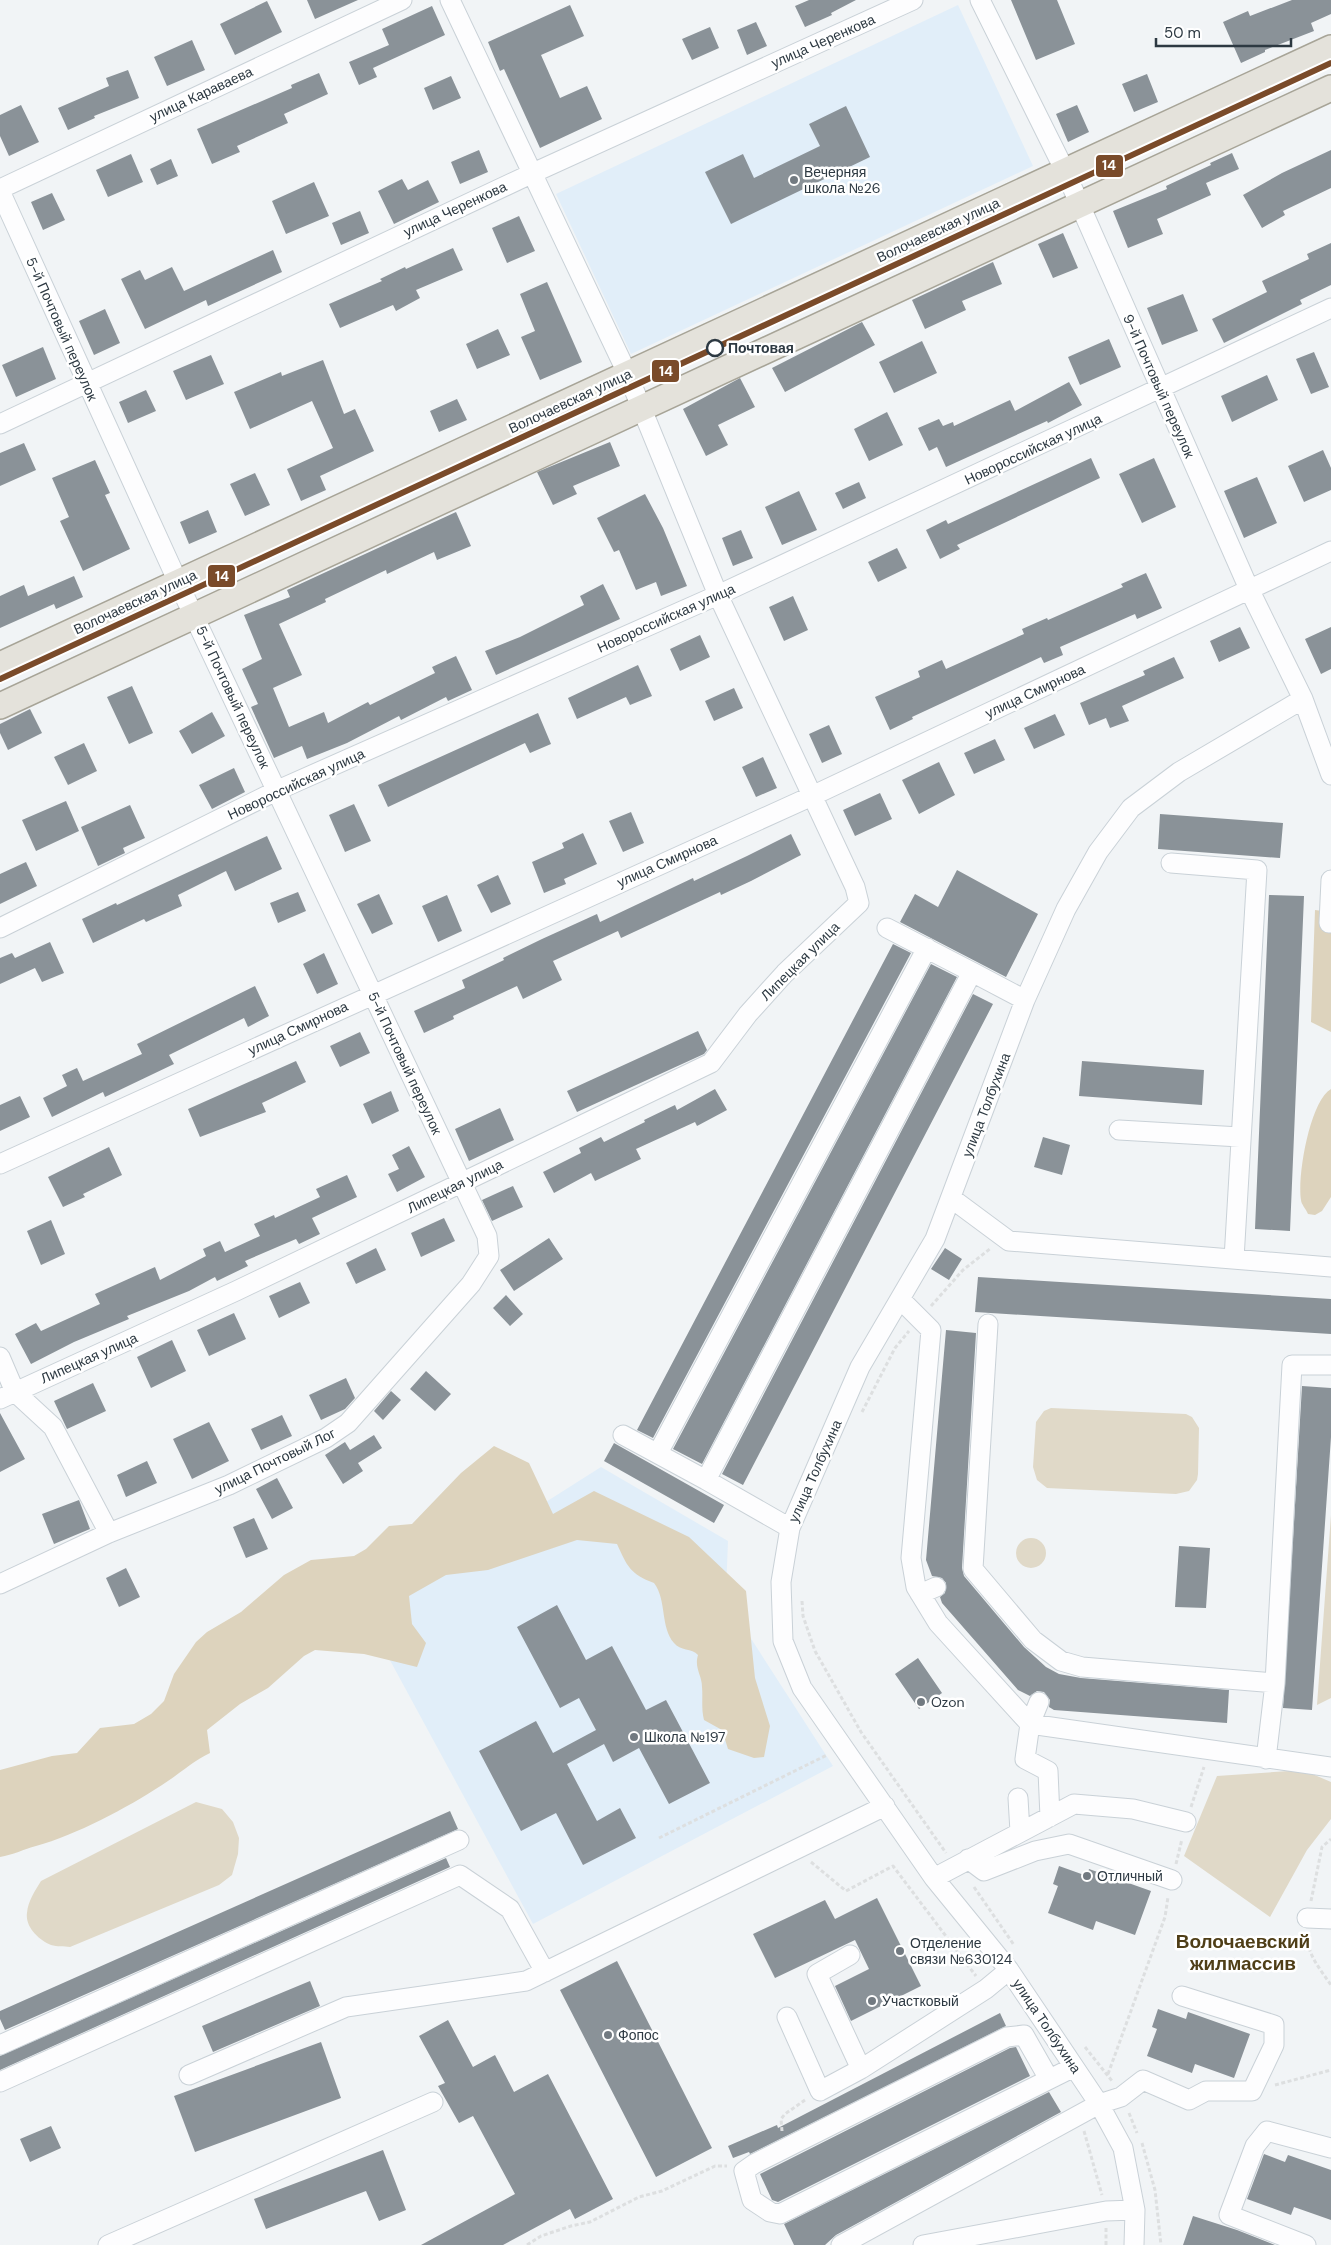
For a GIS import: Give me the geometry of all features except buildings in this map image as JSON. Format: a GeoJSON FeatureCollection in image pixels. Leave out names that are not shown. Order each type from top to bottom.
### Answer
{"type":"FeatureCollection","features":[{"type":"Feature","properties":{"kind":"main road","name":"Волочаевская улица"},"geometry":{"type":"LineString","coordinates":[[0,665],[1331,48]]}},
{"type":"Feature","properties":{"kind":"main road"},"geometry":{"type":"LineString","coordinates":[[0,706],[640,407],[1331,88]]}},
{"type":"Feature","properties":{"kind":"street","name":"улица Караваева"},"geometry":{"type":"LineString","coordinates":[[0,190],[402,0]]}},
{"type":"Feature","properties":{"kind":"street"},"geometry":{"type":"LineString","coordinates":[[450,0],[628,375],[718,595],[812,796]]}},
{"type":"Feature","properties":{"kind":"street","name":"улица Черенкова"},"geometry":{"type":"LineString","coordinates":[[0,424],[533,173],[913,0]]}},
{"type":"Feature","properties":{"kind":"street","name":"9-й Почтовый переулок"},"geometry":{"type":"LineString","coordinates":[[980,0],[1065,171],[1249,590],[1303,699],[1331,775]]}},
{"type":"Feature","properties":{"kind":"street","name":"5-й Почтовый переулок"},"geometry":{"type":"LineString","coordinates":[[0,190],[178,581],[487,1236],[489,1256]]}},
{"type":"Feature","properties":{"kind":"street","name":"Новороссийская улица"},"geometry":{"type":"LineString","coordinates":[[0,928],[278,790],[718,595],[1160,390],[1331,308]]}},
{"type":"Feature","properties":{"kind":"street","name":"улица Смирнова"},"geometry":{"type":"LineString","coordinates":[[0,1164],[812,796],[1331,551]]}},
{"type":"Feature","properties":{"kind":"street","name":"улица Толбухина"},"geometry":{"type":"LineString","coordinates":[[1134,2245],[1134,2210],[1123,2148],[1099,2104],[1009,1970],[934,1878],[802,1688],[783,1642],[781,1582],[790,1528],[860,1367],[936,1239],[1025,1000],[1066,909],[1093,860],[1131,808],[1179,772],[1303,699]]}},
{"type":"Feature","properties":{"kind":"street","name":"Липецкая улица"},"geometry":{"type":"LineString","coordinates":[[7,1395],[236,1291],[712,1063],[748,1014],[859,903],[855,887],[812,796]]}},
{"type":"Feature","properties":{"kind":"street"},"geometry":{"type":"LineString","coordinates":[[1171,863],[1257,870],[1234,1259]]}},
{"type":"Feature","properties":{"kind":"street"},"geometry":{"type":"LineString","coordinates":[[1331,880],[1329,923],[1331,923]]}},
{"type":"Feature","properties":{"kind":"street"},"geometry":{"type":"LineString","coordinates":[[888,928],[1025,1000]]}},
{"type":"Feature","properties":{"kind":"street"},"geometry":{"type":"LineString","coordinates":[[658,1453],[927,948]]}},
{"type":"Feature","properties":{"kind":"street"},"geometry":{"type":"LineString","coordinates":[[706,1480],[972,972]]}},
{"type":"Feature","properties":{"kind":"street"},"geometry":{"type":"LineString","coordinates":[[1119,1130],[1240,1137]]}},
{"type":"Feature","properties":{"kind":"street"},"geometry":{"type":"LineString","coordinates":[[950,1198],[1009,1241],[1331,1267]]}},
{"type":"Feature","properties":{"kind":"street","name":"улица Почтовый Лог"},"geometry":{"type":"LineString","coordinates":[[0,1584],[109,1533],[229,1485],[326,1438],[348,1423],[471,1284],[489,1256]]}},
{"type":"Feature","properties":{"kind":"street"},"geometry":{"type":"LineString","coordinates":[[900,1299],[931,1330],[911,1558],[916,1587],[928,1590],[938,1624],[1030,1724],[1266,1759],[1331,1765]]}},
{"type":"Feature","properties":{"kind":"street"},"geometry":{"type":"LineString","coordinates":[[988,1324],[970,1571],[1057,1666],[1276,1683]]}},
{"type":"Feature","properties":{"kind":"street"},"geometry":{"type":"LineString","coordinates":[[0,1357],[7,1395],[53,1427],[109,1533]]}},
{"type":"Feature","properties":{"kind":"street"},"geometry":{"type":"LineString","coordinates":[[1266,1759],[1276,1683],[1292,1366],[1331,1365]]}},
{"type":"Feature","properties":{"kind":"street"},"geometry":{"type":"LineString","coordinates":[[624,1435],[790,1528]]}},
{"type":"Feature","properties":{"kind":"street"},"geometry":{"type":"LineString","coordinates":[[1039,1702],[1030,1724],[1025,1759],[1048,1771],[1050,1817]]}},
{"type":"Feature","properties":{"kind":"street"},"geometry":{"type":"LineString","coordinates":[[1018,1798],[1020,1832]]}},
{"type":"Feature","properties":{"kind":"street"},"geometry":{"type":"LineString","coordinates":[[934,1878],[1074,1804],[1133,1809],[1186,1822]]}},
{"type":"Feature","properties":{"kind":"street"},"geometry":{"type":"LineString","coordinates":[[189,2076],[346,2007],[526,1981],[676,1916],[885,1806]]}},
{"type":"Feature","properties":{"kind":"street"},"geometry":{"type":"LineString","coordinates":[[0,2045],[459,1840]]}},
{"type":"Feature","properties":{"kind":"street"},"geometry":{"type":"LineString","coordinates":[[964,1862],[984,1871],[1035,1851],[1069,1844],[1172,1880]]}},
{"type":"Feature","properties":{"kind":"street"},"geometry":{"type":"LineString","coordinates":[[0,2082],[460,1875],[510,1909],[545,1972]]}},
{"type":"Feature","properties":{"kind":"street"},"geometry":{"type":"LineString","coordinates":[[1307,1918],[1331,1919]]}},
{"type":"Feature","properties":{"kind":"street"},"geometry":{"type":"LineString","coordinates":[[850,1955],[817,1974],[861,2069]]}},
{"type":"Feature","properties":{"kind":"street"},"geometry":{"type":"LineString","coordinates":[[787,2017],[820,2091],[861,2069],[986,1989],[1009,1970]]}},
{"type":"Feature","properties":{"kind":"street"},"geometry":{"type":"LineString","coordinates":[[841,2245],[1099,2104],[1121,2097],[1142,2080],[1189,2100],[1206,2091],[1252,2091],[1274,2045],[1274,2025],[1182,1996]]}},
{"type":"Feature","properties":{"kind":"street"},"geometry":{"type":"LineString","coordinates":[[1049,2079],[1024,2035],[1007,2037],[754,2164],[744,2171],[752,2200],[770,2212],[780,2214],[1074,2067]]}},
{"type":"Feature","properties":{"kind":"street"},"geometry":{"type":"LineString","coordinates":[[108,2245],[433,2102]]}},
{"type":"Feature","properties":{"kind":"street"},"geometry":{"type":"LineString","coordinates":[[1306,2245],[1229,2215],[1255,2146],[1267,2131],[1331,2148]]}},
{"type":"Feature","properties":{"kind":"street"},"geometry":{"type":"LineString","coordinates":[[923,2245],[1106,2211],[1134,2210]]}},
{"type":"Feature","properties":{"kind":"path"},"geometry":{"type":"LineString","coordinates":[[860,1416],[895,1348],[963,1270],[1004,1238]]}},
{"type":"Feature","properties":{"kind":"path"},"geometry":{"type":"LineString","coordinates":[[801,1597],[803,1616],[815,1651],[860,1732],[944,1851],[964,1862],[1018,1951]]}},
{"type":"Feature","properties":{"kind":"path"},"geometry":{"type":"LineString","coordinates":[[659,1838],[843,1747],[860,1732]]}},
{"type":"Feature","properties":{"kind":"path"},"geometry":{"type":"LineString","coordinates":[[1108,2074],[1164,1917],[1186,1822],[1210,1750]]}},
{"type":"Feature","properties":{"kind":"path"},"geometry":{"type":"LineString","coordinates":[[807,1858],[846,1891],[893,1866],[986,1989]]}},
{"type":"Feature","properties":{"kind":"path"},"geometry":{"type":"LineString","coordinates":[[1080,2042],[1108,2074],[1143,2145],[1155,2190],[1160,2245]]}},
{"type":"Feature","properties":{"kind":"path"},"geometry":{"type":"LineString","coordinates":[[1252,2091],[1331,2070]]}},
{"type":"Feature","properties":{"kind":"path"},"geometry":{"type":"LineString","coordinates":[[789,2148],[780,2127],[781,2119],[785,2114],[820,2091]]}},
{"type":"Feature","properties":{"kind":"path"},"geometry":{"type":"LineString","coordinates":[[1080,2116],[1106,2211],[1106,2245]]}},
{"type":"Feature","properties":{"kind":"path"},"geometry":{"type":"LineString","coordinates":[[527,2245],[541,2236],[590,2222],[639,2197],[662,2190],[715,2166],[730,2166],[744,2171]]}},
{"type":"Feature","properties":{"kind":"shaded area","name":"Вечерняя школа №26"},"geometry":{"type":"Polygon","coordinates":[[[958,5],[1033,166],[631,354],[556,194],[958,5]]]}},
{"type":"Feature","properties":{"kind":"shaded area"},"geometry":{"type":"Polygon","coordinates":[[[1315,910],[1331,912],[1331,1032],[1311,1022],[1315,910]]]}},
{"type":"Feature","properties":{"kind":"shaded area"},"geometry":{"type":"Polygon","coordinates":[[[1331,1089],[1331,1197],[1322,1211],[1315,1215],[1308,1214],[1301,1200],[1300,1189],[1303,1157],[1311,1123],[1317,1108],[1331,1089]]]}},
{"type":"Feature","properties":{"kind":"shaded area"},"geometry":{"type":"Polygon","coordinates":[[[1051,1408],[1186,1414],[1192,1417],[1199,1428],[1197,1480],[1189,1491],[1176,1494],[1047,1488],[1037,1480],[1033,1467],[1036,1422],[1044,1411],[1051,1408]]]}},
{"type":"Feature","properties":{"kind":"shaded area"},"geometry":{"type":"Polygon","coordinates":[[[494,1446],[529,1463],[553,1514],[594,1491],[689,1537],[746,1591],[755,1678],[770,1726],[764,1757],[754,1758],[728,1749],[722,1730],[704,1720],[702,1683],[697,1664],[698,1655],[693,1651],[677,1646],[670,1637],[661,1597],[654,1583],[634,1573],[617,1544],[577,1540],[488,1570],[446,1575],[409,1596],[412,1624],[426,1643],[417,1667],[364,1654],[315,1650],[304,1656],[268,1688],[240,1704],[207,1730],[210,1753],[162,1785],[117,1812],[84,1828],[51,1841],[0,1857],[0,1770],[52,1756],[77,1753],[100,1728],[134,1724],[151,1714],[164,1701],[174,1674],[196,1642],[207,1632],[241,1612],[284,1575],[311,1560],[354,1556],[366,1549],[389,1526],[412,1524],[461,1473],[494,1446]]]}},
{"type":"Feature","properties":{"kind":"shaded area"},"geometry":{"type":"Polygon","coordinates":[[[601,1467],[728,1541],[726,1592],[750,1637],[833,1766],[533,1924],[366,1616],[601,1467]]]}},
{"type":"Feature","properties":{"kind":"shaded area"},"geometry":{"type":"Polygon","coordinates":[[[1331,1515],[1331,1698],[1317,1705],[1331,1515]]]}},
{"type":"Feature","properties":{"kind":"shaded area"},"geometry":{"type":"Polygon","coordinates":[[[1031,1538],[1041,1543],[1046,1553],[1041,1563],[1031,1568],[1021,1563],[1016,1553],[1021,1543],[1031,1538]]]}},
{"type":"Feature","properties":{"kind":"shaded area"},"geometry":{"type":"Polygon","coordinates":[[[1303,1770],[1331,1782],[1331,1819],[1307,1850],[1270,1917],[1184,1856],[1217,1776],[1303,1770]]]}},
{"type":"Feature","properties":{"kind":"shaded area"},"geometry":{"type":"Polygon","coordinates":[[[196,1802],[222,1809],[233,1822],[239,1838],[238,1854],[232,1875],[219,1885],[70,1947],[51,1945],[34,1932],[28,1923],[27,1913],[30,1900],[41,1881],[196,1802]]]}},
{"type":"Feature","properties":{"kind":"transit line","name":"14"},"geometry":{"type":"LineString","coordinates":[[0,679],[1331,63]]}},
{"type":"Feature","properties":{"kind":"place","name":"Вечерняя школа №26"},"geometry":{"type":"Point","coordinates":[794,180]}},
{"type":"Feature","properties":{"kind":"place","name":"Почтовая"},"geometry":{"type":"Point","coordinates":[715,348]}},
{"type":"Feature","properties":{"kind":"place","name":"Ozon"},"geometry":{"type":"Point","coordinates":[921,1702]}},
{"type":"Feature","properties":{"kind":"place","name":"Школа №197"},"geometry":{"type":"Point","coordinates":[634,1737]}},
{"type":"Feature","properties":{"kind":"place","name":"Отличный"},"geometry":{"type":"Point","coordinates":[1087,1876]}},
{"type":"Feature","properties":{"kind":"place","name":"Отделение связи №630124"},"geometry":{"type":"Point","coordinates":[900,1951]}},
{"type":"Feature","properties":{"kind":"place","name":"Участковый"},"geometry":{"type":"Point","coordinates":[872,2001]}},
{"type":"Feature","properties":{"kind":"place","name":"Фопос"},"geometry":{"type":"Point","coordinates":[608,2035]}},
{"type":"Feature","properties":{"kind":"district","name":"Волочаевский жилмассив"},"geometry":{"type":"Point","coordinates":[1243,1952]}}]}
